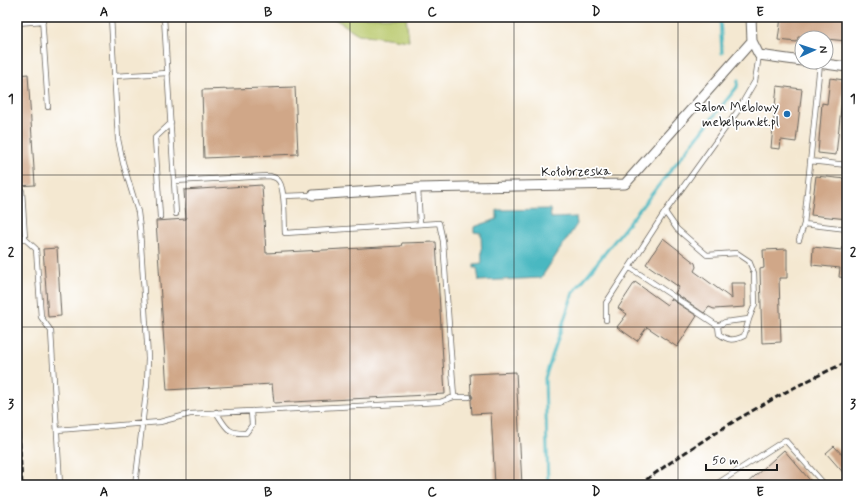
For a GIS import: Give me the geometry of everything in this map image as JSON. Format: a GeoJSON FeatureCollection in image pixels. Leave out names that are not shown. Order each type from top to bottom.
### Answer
{"type":"FeatureCollection","features":[{"type":"Feature","properties":{"kind":"street"},"geometry":{"type":"LineString","coordinates":[[751,17],[752,41],[759,55],[794,60]]}},
{"type":"Feature","properties":{"kind":"street","name":"Kołobrzeska"},"geometry":{"type":"LineString","coordinates":[[313,195],[418,188],[625,184],[752,41]]}},
{"type":"Feature","properties":{"kind":"street"},"geometry":{"type":"LineString","coordinates":[[834,65],[847,67]]}},
{"type":"Feature","properties":{"kind":"lane"},"geometry":{"type":"LineString","coordinates":[[110,17],[119,145],[138,212],[140,229],[148,358],[143,424],[135,485]]}},
{"type":"Feature","properties":{"kind":"lane"},"geometry":{"type":"LineString","coordinates":[[164,17],[176,214]]}},
{"type":"Feature","properties":{"kind":"lane"},"geometry":{"type":"LineString","coordinates":[[17,23],[43,19],[48,107]]}},
{"type":"Feature","properties":{"kind":"lane"},"geometry":{"type":"LineString","coordinates":[[606,320],[606,303],[629,266],[665,212],[737,112],[755,81],[759,55]]}},
{"type":"Feature","properties":{"kind":"lane"},"geometry":{"type":"LineString","coordinates":[[799,240],[804,224],[810,161],[816,70]]}},
{"type":"Feature","properties":{"kind":"lane"},"geometry":{"type":"LineString","coordinates":[[114,76],[168,73]]}},
{"type":"Feature","properties":{"kind":"lane"},"geometry":{"type":"LineString","coordinates":[[160,217],[155,138],[171,123]]}},
{"type":"Feature","properties":{"kind":"lane"},"geometry":{"type":"LineString","coordinates":[[810,161],[847,165]]}},
{"type":"Feature","properties":{"kind":"lane"},"geometry":{"type":"LineString","coordinates":[[174,181],[270,176],[277,179],[281,185],[283,196],[285,233],[439,223],[443,241],[454,397]]}},
{"type":"Feature","properties":{"kind":"lane"},"geometry":{"type":"LineString","coordinates":[[418,188],[420,224]]}},
{"type":"Feature","properties":{"kind":"lane"},"geometry":{"type":"LineString","coordinates":[[17,192],[22,192],[25,239],[36,249],[41,317],[51,331],[60,485]]}},
{"type":"Feature","properties":{"kind":"lane"},"geometry":{"type":"LineString","coordinates":[[283,196],[313,195]]}},
{"type":"Feature","properties":{"kind":"lane"},"geometry":{"type":"LineString","coordinates":[[629,266],[718,326],[719,334],[726,339],[736,340],[744,336],[755,304],[754,273],[749,261],[738,253],[707,255],[677,229],[665,212]]}},
{"type":"Feature","properties":{"kind":"lane"},"geometry":{"type":"LineString","coordinates":[[804,224],[847,228]]}},
{"type":"Feature","properties":{"kind":"lane"},"geometry":{"type":"LineString","coordinates":[[17,240],[25,239]]}},
{"type":"Feature","properties":{"kind":"lane"},"geometry":{"type":"LineString","coordinates":[[718,326],[726,322],[749,319]]}},
{"type":"Feature","properties":{"kind":"lane"},"geometry":{"type":"LineString","coordinates":[[57,430],[160,422],[190,414],[440,402],[454,397],[469,397]]}},
{"type":"Feature","properties":{"kind":"lane"},"geometry":{"type":"LineString","coordinates":[[216,412],[226,427],[235,433],[246,433],[252,425],[251,411]]}},
{"type":"Feature","properties":{"kind":"lane"},"geometry":{"type":"LineString","coordinates":[[715,485],[785,440],[826,485]]}},
{"type":"Feature","properties":{"kind":"green space"},"geometry":{"type":"Polygon","coordinates":[[[332,17],[406,17],[409,41],[358,34],[332,17]]]}},
{"type":"Feature","properties":{"kind":"water"},"geometry":{"type":"Polygon","coordinates":[[[550,209],[551,218],[576,217],[577,224],[541,278],[479,281],[477,268],[474,268],[474,264],[482,263],[481,233],[474,232],[474,227],[497,219],[497,210],[550,209]]]}},
{"type":"Feature","properties":{"kind":"building"},"geometry":{"type":"Polygon","coordinates":[[[781,17],[847,17],[847,41],[834,40],[834,30],[794,30],[794,42],[778,40],[781,17]]]}},
{"type":"Feature","properties":{"kind":"building"},"geometry":{"type":"Polygon","coordinates":[[[28,74],[35,185],[17,186],[17,75],[28,74]]]}},
{"type":"Feature","properties":{"kind":"building"},"geometry":{"type":"Polygon","coordinates":[[[830,78],[844,80],[836,155],[818,153],[822,103],[827,104],[830,78]]]}},
{"type":"Feature","properties":{"kind":"building","name":"Salon Meblowy mebelpunkt.pl"},"geometry":{"type":"Polygon","coordinates":[[[777,86],[802,89],[796,142],[781,140],[780,149],[771,148],[777,86]]]}},
{"type":"Feature","properties":{"kind":"building"},"geometry":{"type":"Polygon","coordinates":[[[295,87],[298,154],[204,158],[202,90],[295,87]]]}},
{"type":"Feature","properties":{"kind":"building"},"geometry":{"type":"Polygon","coordinates":[[[816,176],[847,179],[847,219],[811,215],[816,176]]]}},
{"type":"Feature","properties":{"kind":"building"},"geometry":{"type":"Polygon","coordinates":[[[262,185],[266,253],[401,246],[402,243],[436,242],[445,394],[274,403],[272,384],[167,390],[156,221],[186,219],[184,190],[262,185]]]}},
{"type":"Feature","properties":{"kind":"building"},"geometry":{"type":"Polygon","coordinates":[[[663,238],[695,263],[696,267],[694,271],[732,299],[731,283],[745,283],[745,307],[714,309],[709,307],[704,313],[675,293],[679,287],[646,264],[663,238]]]}},
{"type":"Feature","properties":{"kind":"building"},"geometry":{"type":"Polygon","coordinates":[[[813,247],[842,250],[842,248],[847,248],[847,278],[839,277],[840,268],[812,265],[813,247]]]}},
{"type":"Feature","properties":{"kind":"building"},"geometry":{"type":"Polygon","coordinates":[[[57,248],[61,316],[48,317],[43,249],[57,248]]]}},
{"type":"Feature","properties":{"kind":"building"},"geometry":{"type":"Polygon","coordinates":[[[787,249],[787,278],[779,278],[781,342],[762,343],[760,269],[764,268],[763,250],[787,249]]]}},
{"type":"Feature","properties":{"kind":"building"},"geometry":{"type":"Polygon","coordinates":[[[635,282],[667,305],[671,299],[697,316],[677,347],[647,327],[637,341],[617,327],[627,314],[618,308],[635,282]]]}},
{"type":"Feature","properties":{"kind":"building"},"geometry":{"type":"Polygon","coordinates":[[[516,372],[522,485],[495,485],[491,413],[472,414],[471,400],[473,397],[471,394],[470,374],[516,372]]]}},
{"type":"Feature","properties":{"kind":"building"},"geometry":{"type":"Polygon","coordinates":[[[834,446],[847,460],[847,477],[826,453],[834,446]]]}},
{"type":"Feature","properties":{"kind":"building"},"geometry":{"type":"Polygon","coordinates":[[[784,450],[814,485],[745,485],[784,450]]]}},
{"type":"Feature","properties":{"kind":"waterway"},"geometry":{"type":"LineString","coordinates":[[720,17],[722,53]]}},
{"type":"Feature","properties":{"kind":"waterway"},"geometry":{"type":"LineString","coordinates":[[548,485],[545,378],[573,293],[737,87],[738,80]]}},
{"type":"Feature","properties":{"kind":"railway"},"geometry":{"type":"LineString","coordinates":[[639,485],[689,450],[740,418],[793,388],[847,362]]}},
{"type":"Feature","properties":{"kind":"railway"},"geometry":{"type":"LineString","coordinates":[[17,397],[22,485]]}},
{"type":"Feature","properties":{"kind":"place","name":"Salon Meblowy mebelpunkt.pl"},"geometry":{"type":"Point","coordinates":[787,114]}}]}
